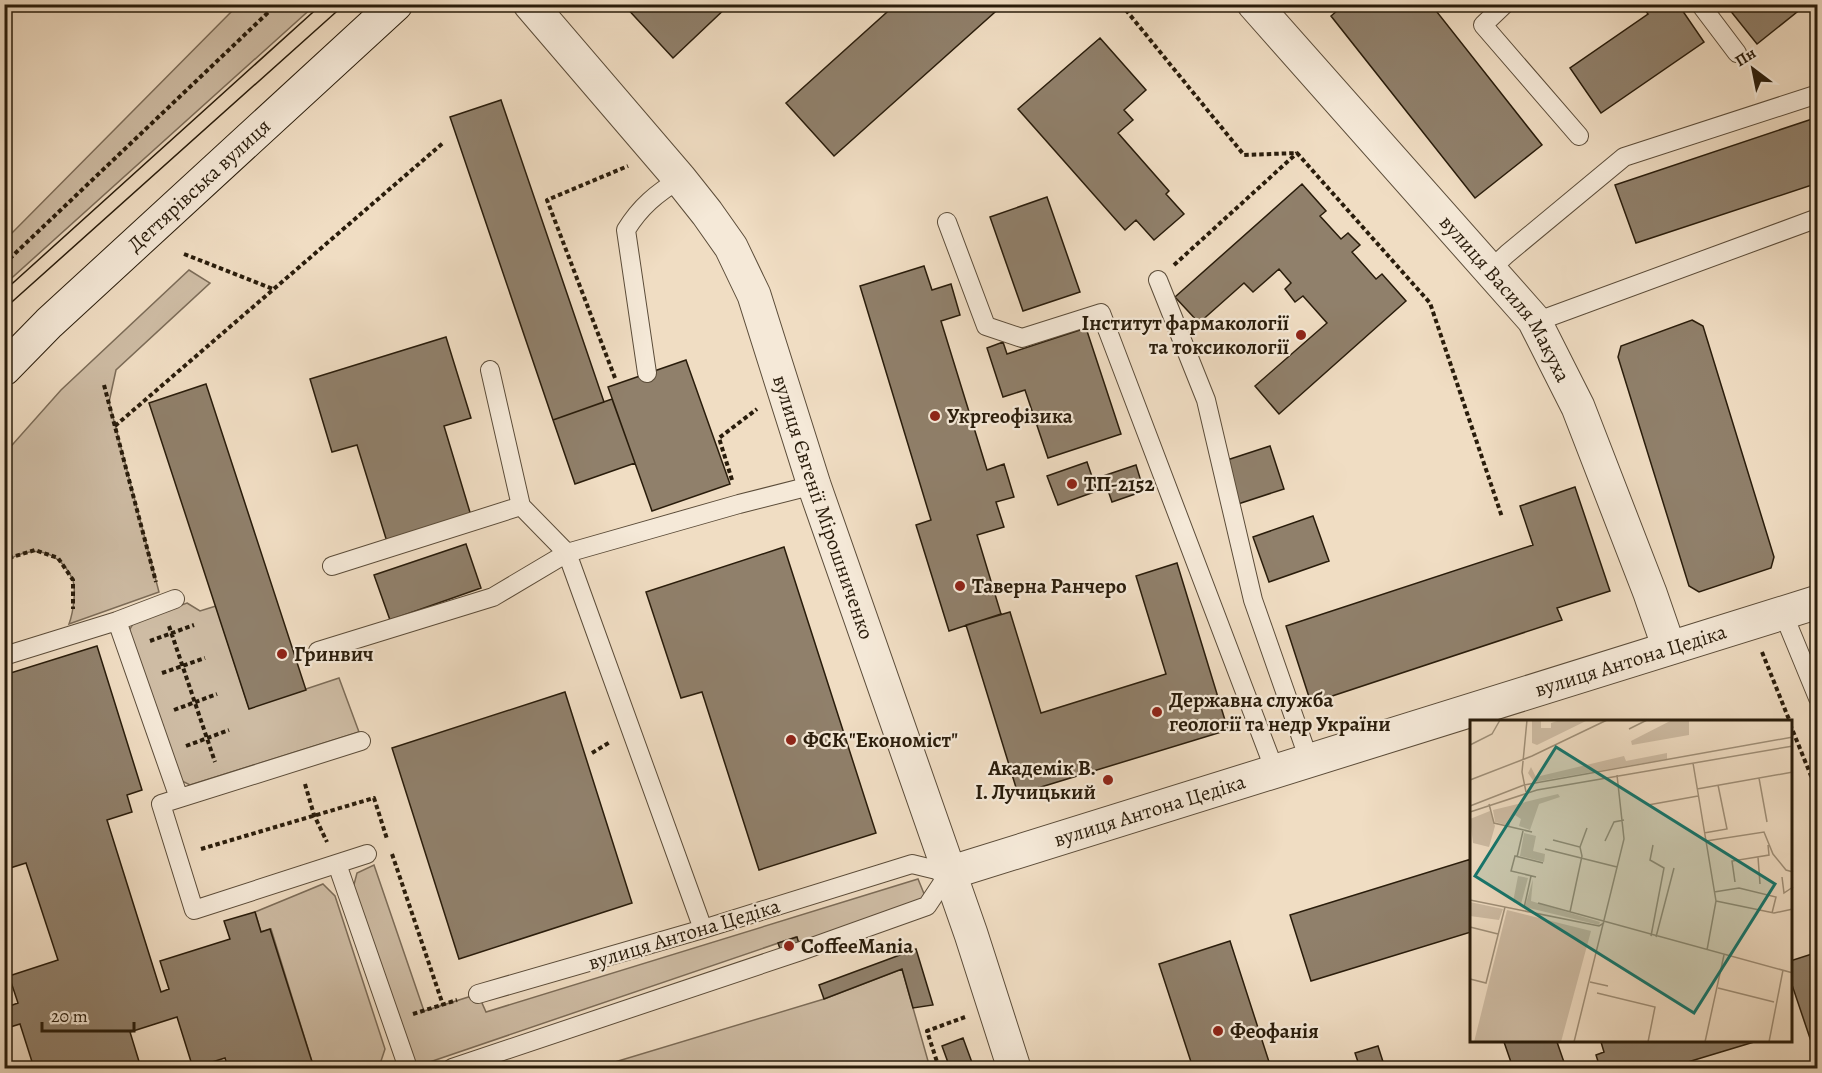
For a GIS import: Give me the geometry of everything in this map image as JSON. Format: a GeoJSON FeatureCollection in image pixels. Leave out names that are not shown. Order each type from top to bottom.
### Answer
{"type":"FeatureCollection","features":[{"type":"Feature","properties":{"kind":"street","name":"Дегтярівська вулиця"},"geometry":{"type":"LineString","coordinates":[[4,369],[49,323],[396,4]]}},
{"type":"Feature","properties":{"kind":"street","name":"вулиця Євгенії Мірошниченко"},"geometry":{"type":"LineString","coordinates":[[530,4],[680,178],[730,247],[754,295],[814,485],[1014,1068]]}},
{"type":"Feature","properties":{"kind":"street","name":"вулиця Василя Макуха"},"geometry":{"type":"LineString","coordinates":[[1254,4],[1534,320],[1578,407],[1669,648]]}},
{"type":"Feature","properties":{"kind":"street","name":"вулиця Антона Цедіка"},"geometry":{"type":"LineString","coordinates":[[949,873],[1818,602]]}},
{"type":"Feature","properties":{"kind":"lane"},"geometry":{"type":"LineString","coordinates":[[1505,4],[1483,25],[1579,136]]}},
{"type":"Feature","properties":{"kind":"lane"},"geometry":{"type":"LineString","coordinates":[[1700,4],[1737,53]]}},
{"type":"Feature","properties":{"kind":"lane"},"geometry":{"type":"LineString","coordinates":[[1490,270],[1624,158],[1818,94]]}},
{"type":"Feature","properties":{"kind":"lane"},"geometry":{"type":"LineString","coordinates":[[647,373],[626,230],[638,211],[680,178]]}},
{"type":"Feature","properties":{"kind":"lane"},"geometry":{"type":"LineString","coordinates":[[1534,320],[1548,317],[1818,218]]}},
{"type":"Feature","properties":{"kind":"lane"},"geometry":{"type":"LineString","coordinates":[[947,222],[986,326],[1022,338],[1101,313],[1275,771]]}},
{"type":"Feature","properties":{"kind":"lane"},"geometry":{"type":"LineString","coordinates":[[1158,280],[1206,400],[1252,600],[1309,760]]}},
{"type":"Feature","properties":{"kind":"lane"},"geometry":{"type":"LineString","coordinates":[[490,370],[521,506],[567,553],[703,929]]}},
{"type":"Feature","properties":{"kind":"lane"},"geometry":{"type":"LineString","coordinates":[[318,651],[492,597],[567,553],[814,485]]}},
{"type":"Feature","properties":{"kind":"lane"},"geometry":{"type":"LineString","coordinates":[[332,566],[521,506]]}},
{"type":"Feature","properties":{"kind":"lane"},"geometry":{"type":"LineString","coordinates":[[4,656],[117,621],[168,601]]}},
{"type":"Feature","properties":{"kind":"lane"},"geometry":{"type":"LineString","coordinates":[[1783,613],[1818,698]]}},
{"type":"Feature","properties":{"kind":"lane"},"geometry":{"type":"LineString","coordinates":[[117,621],[179,798]]}},
{"type":"Feature","properties":{"kind":"lane"},"geometry":{"type":"LineString","coordinates":[[361,741],[161,804],[194,910],[367,854]]}},
{"type":"Feature","properties":{"kind":"lane"},"geometry":{"type":"LineString","coordinates":[[337,864],[408,1068]]}},
{"type":"Feature","properties":{"kind":"lane","name":"вулиця Антона Цедіка"},"geometry":{"type":"LineString","coordinates":[[478,994],[703,929],[912,864],[949,873]]}},
{"type":"Feature","properties":{"kind":"lane"},"geometry":{"type":"LineString","coordinates":[[452,1068],[927,906],[949,873]]}},
{"type":"Feature","properties":{"kind":"path"},"geometry":{"type":"LineString","coordinates":[[4,264],[277,4]]}},
{"type":"Feature","properties":{"kind":"path"},"geometry":{"type":"LineString","coordinates":[[1121,4],[1244,154],[1297,153],[1430,303],[1502,517]]}},
{"type":"Feature","properties":{"kind":"path"},"geometry":{"type":"LineString","coordinates":[[115,426],[443,143]]}},
{"type":"Feature","properties":{"kind":"path"},"geometry":{"type":"LineString","coordinates":[[1158,280],[1297,153]]}},
{"type":"Feature","properties":{"kind":"path"},"geometry":{"type":"LineString","coordinates":[[615,378],[547,200],[629,166]]}},
{"type":"Feature","properties":{"kind":"path"},"geometry":{"type":"LineString","coordinates":[[184,254],[273,289]]}},
{"type":"Feature","properties":{"kind":"path"},"geometry":{"type":"LineString","coordinates":[[104,385],[168,601],[171,633],[223,784]]}},
{"type":"Feature","properties":{"kind":"path"},"geometry":{"type":"LineString","coordinates":[[739,504],[719,438],[766,403]]}},
{"type":"Feature","properties":{"kind":"path"},"geometry":{"type":"LineString","coordinates":[[4,564],[9,558],[35,550],[58,558],[73,580],[74,612],[64,638]]}},
{"type":"Feature","properties":{"kind":"path"},"geometry":{"type":"LineString","coordinates":[[150,641],[194,625]]}},
{"type":"Feature","properties":{"kind":"path"},"geometry":{"type":"LineString","coordinates":[[1761,649],[1789,720]]}},
{"type":"Feature","properties":{"kind":"path"},"geometry":{"type":"LineString","coordinates":[[161,674],[205,658]]}},
{"type":"Feature","properties":{"kind":"path"},"geometry":{"type":"LineString","coordinates":[[173,710],[217,694]]}},
{"type":"Feature","properties":{"kind":"path"},"geometry":{"type":"LineString","coordinates":[[1792,728],[1818,793]]}},
{"type":"Feature","properties":{"kind":"path"},"geometry":{"type":"LineString","coordinates":[[185,746],[229,730]]}},
{"type":"Feature","properties":{"kind":"path"},"geometry":{"type":"LineString","coordinates":[[298,761],[314,815],[337,864]]}},
{"type":"Feature","properties":{"kind":"path"},"geometry":{"type":"LineString","coordinates":[[177,856],[374,798],[442,1005]]}},
{"type":"Feature","properties":{"kind":"path"},"geometry":{"type":"LineString","coordinates":[[391,1021],[478,994]]}},
{"type":"Feature","properties":{"kind":"path"},"geometry":{"type":"LineString","coordinates":[[939,1068],[927,1031],[967,1016]]}},
{"type":"Feature","properties":{"kind":"shaded area"},"geometry":{"type":"Polygon","coordinates":[[[238,5],[315,5],[5,284],[5,240],[238,5]]]}},
{"type":"Feature","properties":{"kind":"shaded area"},"geometry":{"type":"Polygon","coordinates":[[[189,270],[210,283],[116,370],[109,402],[159,592],[69,624],[74,588],[72,578],[64,565],[52,556],[39,552],[24,553],[13,557],[5,564],[5,453],[61,390],[189,270]]]}},
{"type":"Feature","properties":{"kind":"shaded area"},"geometry":{"type":"Polygon","coordinates":[[[187,603],[200,611],[216,606],[249,708],[339,678],[359,732],[190,785],[182,781],[129,631],[134,622],[187,603]]]}},
{"type":"Feature","properties":{"kind":"shaded area"},"geometry":{"type":"Polygon","coordinates":[[[374,865],[424,1011],[478,994],[486,1012],[918,879],[927,901],[801,949],[796,937],[415,1067],[352,892],[357,873],[374,865]]]}},
{"type":"Feature","properties":{"kind":"shaded area"},"geometry":{"type":"Polygon","coordinates":[[[323,884],[335,896],[385,1049],[379,1067],[314,1068],[271,929],[261,932],[255,912],[323,884]]]}},
{"type":"Feature","properties":{"kind":"shaded area"},"geometry":{"type":"Polygon","coordinates":[[[902,969],[930,1068],[595,1068],[824,999],[902,969]]]}},
{"type":"Feature","properties":{"kind":"building"},"geometry":{"type":"Polygon","coordinates":[[[623,4],[730,4],[673,58],[623,4]]]}},
{"type":"Feature","properties":{"kind":"building"},"geometry":{"type":"Polygon","coordinates":[[[896,4],[1004,4],[834,156],[786,103],[896,4]]]}},
{"type":"Feature","properties":{"kind":"building"},"geometry":{"type":"Polygon","coordinates":[[[1345,4],[1437,4],[1433,7],[1542,145],[1475,198],[1331,16],[1345,4]]]}},
{"type":"Feature","properties":{"kind":"building"},"geometry":{"type":"Polygon","coordinates":[[[1641,4],[1678,4],[1704,42],[1601,113],[1570,68],[1648,14],[1641,4]]]}},
{"type":"Feature","properties":{"kind":"building"},"geometry":{"type":"Polygon","coordinates":[[[1725,4],[1807,4],[1757,44],[1725,4]]]}},
{"type":"Feature","properties":{"kind":"building"},"geometry":{"type":"Polygon","coordinates":[[[1100,38],[1146,90],[1124,110],[1133,120],[1118,133],[1169,191],[1166,194],[1184,214],[1154,240],[1136,220],[1125,230],[1018,109],[1100,38]]]}},
{"type":"Feature","properties":{"kind":"building"},"geometry":{"type":"Polygon","coordinates":[[[501,100],[604,402],[553,420],[450,117],[501,100]]]}},
{"type":"Feature","properties":{"kind":"building"},"geometry":{"type":"Polygon","coordinates":[[[1818,117],[1818,183],[1636,243],[1615,185],[1818,117]]]}},
{"type":"Feature","properties":{"kind":"building"},"geometry":{"type":"Polygon","coordinates":[[[1302,184],[1326,211],[1320,216],[1341,239],[1348,233],[1360,245],[1352,252],[1376,279],[1382,274],[1406,301],[1279,414],[1255,386],[1327,323],[1303,296],[1295,302],[1285,289],[1291,283],[1279,269],[1253,292],[1244,283],[1199,323],[1175,297],[1302,184]]]}},
{"type":"Feature","properties":{"kind":"building"},"geometry":{"type":"Polygon","coordinates":[[[1047,197],[1080,292],[1023,311],[990,217],[1047,197]]]}},
{"type":"Feature","properties":{"kind":"building"},"geometry":{"type":"Polygon","coordinates":[[[924,266],[932,290],[951,284],[960,315],[941,321],[987,470],[1004,464],[1014,497],[996,502],[1004,527],[977,535],[1001,614],[949,631],[916,525],[931,520],[860,286],[924,266]]]}},
{"type":"Feature","properties":{"kind":"building"},"geometry":{"type":"Polygon","coordinates":[[[1692,320],[1703,326],[1774,557],[1771,568],[1699,592],[1689,586],[1618,357],[1621,346],[1692,320]]]}},
{"type":"Feature","properties":{"kind":"building"},"geometry":{"type":"Polygon","coordinates":[[[1086,328],[1121,434],[1048,458],[1025,390],[1003,397],[987,348],[1003,342],[1007,354],[1086,328]]]}},
{"type":"Feature","properties":{"kind":"building"},"geometry":{"type":"Polygon","coordinates":[[[446,337],[471,418],[444,426],[472,519],[388,545],[357,445],[332,452],[310,379],[446,337]]]}},
{"type":"Feature","properties":{"kind":"building"},"geometry":{"type":"Polygon","coordinates":[[[686,360],[730,484],[652,511],[608,387],[686,360]]]}},
{"type":"Feature","properties":{"kind":"building"},"geometry":{"type":"Polygon","coordinates":[[[206,384],[306,690],[249,709],[149,403],[206,384]]]}},
{"type":"Feature","properties":{"kind":"building"},"geometry":{"type":"Polygon","coordinates":[[[612,399],[635,463],[575,484],[553,420],[612,399]]]}},
{"type":"Feature","properties":{"kind":"building"},"geometry":{"type":"Polygon","coordinates":[[[1270,446],[1284,489],[1238,504],[1224,461],[1270,446]]]}},
{"type":"Feature","properties":{"kind":"building","name":"ТП-2152"},"geometry":{"type":"Polygon","coordinates":[[[1087,462],[1097,491],[1058,505],[1047,476],[1087,462]]]}},
{"type":"Feature","properties":{"kind":"building"},"geometry":{"type":"Polygon","coordinates":[[[1136,465],[1144,491],[1112,502],[1103,476],[1136,465]]]}},
{"type":"Feature","properties":{"kind":"building"},"geometry":{"type":"Polygon","coordinates":[[[1575,487],[1610,591],[1557,608],[1562,620],[1311,703],[1286,626],[1533,545],[1520,506],[1575,487]]]}},
{"type":"Feature","properties":{"kind":"building"},"geometry":{"type":"Polygon","coordinates":[[[1313,516],[1329,561],[1269,582],[1253,537],[1313,516]]]}},
{"type":"Feature","properties":{"kind":"building"},"geometry":{"type":"Polygon","coordinates":[[[466,544],[481,588],[390,620],[374,575],[466,544]]]}},
{"type":"Feature","properties":{"kind":"building"},"geometry":{"type":"Polygon","coordinates":[[[784,547],[876,833],[759,870],[702,692],[681,698],[646,592],[784,547]]]}},
{"type":"Feature","properties":{"kind":"building"},"geometry":{"type":"Polygon","coordinates":[[[1177,563],[1228,730],[1018,794],[966,625],[1010,612],[1041,713],[1166,674],[1136,576],[1177,563]]]}},
{"type":"Feature","properties":{"kind":"building"},"geometry":{"type":"Polygon","coordinates":[[[97,646],[142,790],[127,795],[132,812],[107,820],[161,992],[169,989],[160,961],[230,939],[224,921],[255,912],[261,932],[270,929],[314,1068],[228,1068],[225,1058],[193,1068],[177,1017],[130,1032],[141,1068],[34,1068],[20,1024],[4,1029],[4,1008],[18,1003],[9,976],[58,960],[26,863],[4,870],[4,675],[97,646]]]}},
{"type":"Feature","properties":{"kind":"building"},"geometry":{"type":"Polygon","coordinates":[[[565,692],[632,903],[459,959],[392,748],[565,692]]]}},
{"type":"Feature","properties":{"kind":"building"},"geometry":{"type":"Polygon","coordinates":[[[1470,859],[1470,932],[1311,981],[1290,915],[1470,859]]]}},
{"type":"Feature","properties":{"kind":"building","name":"CoffeeMania"},"geometry":{"type":"Polygon","coordinates":[[[797,937],[801,951],[783,957],[778,943],[797,937]]]}},
{"type":"Feature","properties":{"kind":"building"},"geometry":{"type":"Polygon","coordinates":[[[1230,941],[1271,1068],[1193,1068],[1159,964],[1230,941]]]}},
{"type":"Feature","properties":{"kind":"building"},"geometry":{"type":"Polygon","coordinates":[[[916,949],[933,1005],[913,1008],[902,969],[824,999],[819,985],[916,949]]]}},
{"type":"Feature","properties":{"kind":"building"},"geometry":{"type":"Polygon","coordinates":[[[1818,952],[1818,1062],[1792,985],[1792,960],[1818,952]]]}},
{"type":"Feature","properties":{"kind":"building"},"geometry":{"type":"Polygon","coordinates":[[[963,1038],[974,1068],[950,1068],[942,1046],[963,1038]]]}},
{"type":"Feature","properties":{"kind":"building"},"geometry":{"type":"Polygon","coordinates":[[[1504,1043],[1557,1043],[1566,1068],[1536,1068],[1535,1065],[1513,1068],[1504,1043]]]}},
{"type":"Feature","properties":{"kind":"building"},"geometry":{"type":"Polygon","coordinates":[[[1601,1043],[1751,1043],[1668,1068],[1600,1068],[1596,1055],[1604,1052],[1601,1043]]]}},
{"type":"Feature","properties":{"kind":"building"},"geometry":{"type":"Polygon","coordinates":[[[1378,1046],[1385,1068],[1360,1068],[1355,1053],[1378,1046]]]}},
{"type":"Feature","properties":{"kind":"tram line"},"geometry":{"type":"LineString","coordinates":[[4,291],[322,4]]}},
{"type":"Feature","properties":{"kind":"tram line"},"geometry":{"type":"LineString","coordinates":[[4,309],[345,4]]}},
{"type":"Feature","properties":{"kind":"place","name":"Інститут фармакології та токсикології"},"geometry":{"type":"Point","coordinates":[1301,335]}},
{"type":"Feature","properties":{"kind":"place","name":"Укргеофізика"},"geometry":{"type":"Point","coordinates":[935,416]}},
{"type":"Feature","properties":{"kind":"place","name":"ТП-2152"},"geometry":{"type":"Point","coordinates":[1072,484]}},
{"type":"Feature","properties":{"kind":"place","name":"Таверна Ранчеро"},"geometry":{"type":"Point","coordinates":[960,586]}},
{"type":"Feature","properties":{"kind":"place","name":"Гринвич"},"geometry":{"type":"Point","coordinates":[282,654]}},
{"type":"Feature","properties":{"kind":"place","name":"Державна служба геології та недр України"},"geometry":{"type":"Point","coordinates":[1157,712]}},
{"type":"Feature","properties":{"kind":"place","name":"ФСК \"Економіст\""},"geometry":{"type":"Point","coordinates":[791,740]}},
{"type":"Feature","properties":{"kind":"place","name":"Академік В. І. Лучицький"},"geometry":{"type":"Point","coordinates":[1108,780]}},
{"type":"Feature","properties":{"kind":"place","name":"CoffeeMania"},"geometry":{"type":"Point","coordinates":[789,946]}},
{"type":"Feature","properties":{"kind":"place","name":"Феофанія"},"geometry":{"type":"Point","coordinates":[1218,1031]}}]}
